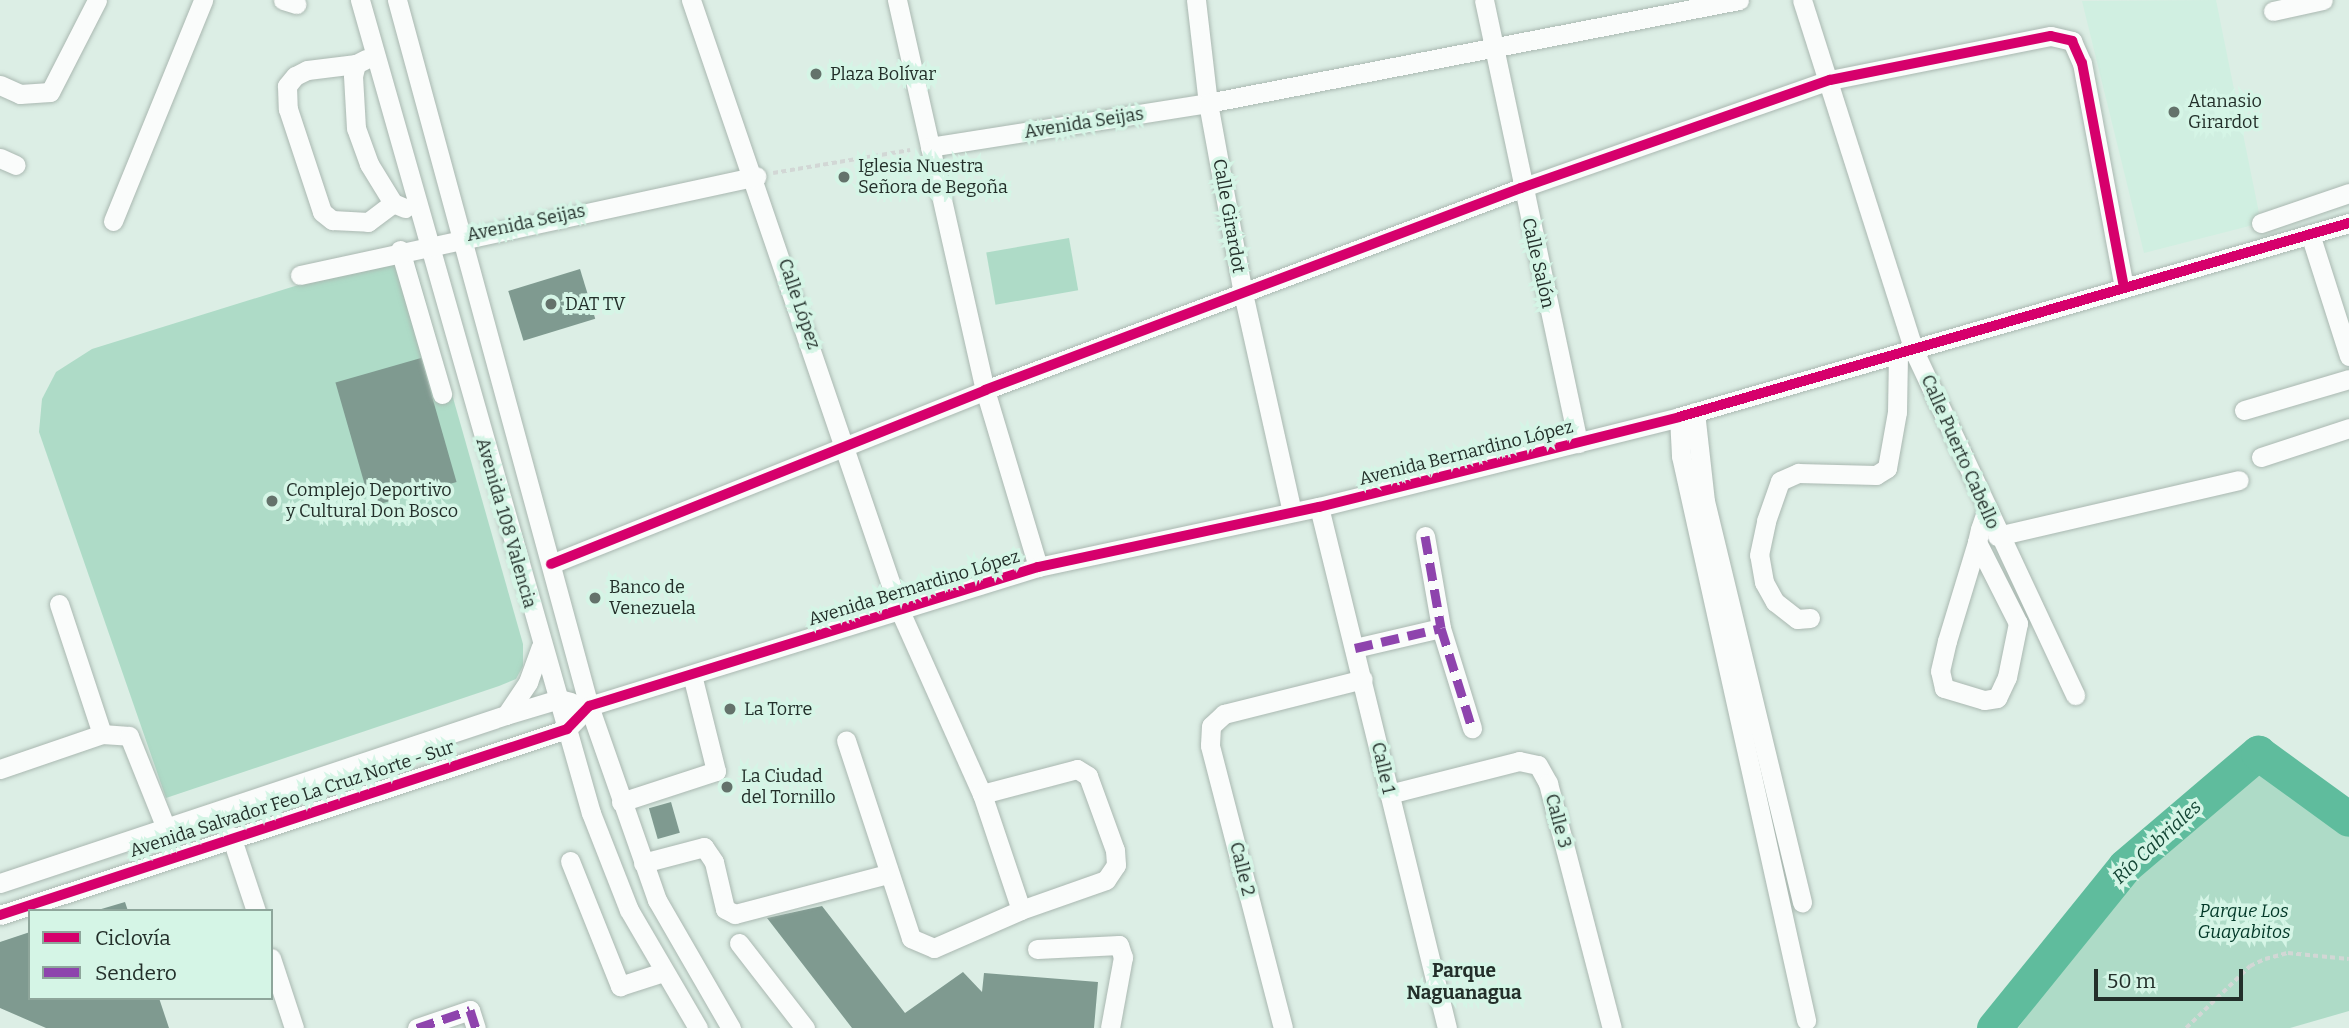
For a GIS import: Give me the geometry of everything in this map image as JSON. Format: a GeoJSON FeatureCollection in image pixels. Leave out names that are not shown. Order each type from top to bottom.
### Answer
{"type":"FeatureCollection","features":[{"type":"Feature","properties":{"kind":"street"},"geometry":{"type":"LineString","coordinates":[[0,85],[20,94],[50,92],[97,0]]}},
{"type":"Feature","properties":{"kind":"street"},"geometry":{"type":"LineString","coordinates":[[113,221],[203,0]]}},
{"type":"Feature","properties":{"kind":"street","name":"Avenida 108 Valencia"},"geometry":{"type":"LineString","coordinates":[[360,0],[590,813],[629,910],[698,1028]]}},
{"type":"Feature","properties":{"kind":"street","name":"Avenida 108 Valencia"},"geometry":{"type":"LineString","coordinates":[[397,0],[589,706],[643,863],[695,975],[731,1028]]}},
{"type":"Feature","properties":{"kind":"street","name":"Calle López"},"geometry":{"type":"LineString","coordinates":[[691,0],[756,176],[848,447],[900,611],[982,794],[1021,910]]}},
{"type":"Feature","properties":{"kind":"street"},"geometry":{"type":"LineString","coordinates":[[897,0],[985,390],[1038,567]]}},
{"type":"Feature","properties":{"kind":"street","name":"Calle Girardot"},"geometry":{"type":"LineString","coordinates":[[1196,0],[1208,103],[1243,293],[1292,512]]}},
{"type":"Feature","properties":{"kind":"street","name":"Calle Salón"},"geometry":{"type":"LineString","coordinates":[[1484,0],[1490,47],[1578,443]]}},
{"type":"Feature","properties":{"kind":"street","name":"Avenida Seijas"},"geometry":{"type":"LineString","coordinates":[[930,147],[1208,103],[1739,0]]}},
{"type":"Feature","properties":{"kind":"street","name":"Calle Puerto Cabello"},"geometry":{"type":"LineString","coordinates":[[1802,0],[1830,80],[1906,353],[2075,695]]}},
{"type":"Feature","properties":{"kind":"street"},"geometry":{"type":"LineString","coordinates":[[2273,11],[2323,0]]}},
{"type":"Feature","properties":{"kind":"street"},"geometry":{"type":"LineString","coordinates":[[551,564],[985,390],[1521,188],[1830,80],[2051,36],[2072,41],[2082,64],[2124,287]]}},
{"type":"Feature","properties":{"kind":"street"},"geometry":{"type":"LineString","coordinates":[[376,53],[356,64],[307,70],[295,76],[286,86],[288,109],[322,212],[332,220],[368,222],[393,203]]}},
{"type":"Feature","properties":{"kind":"street"},"geometry":{"type":"LineString","coordinates":[[356,64],[356,128],[369,164],[393,203],[421,215]]}},
{"type":"Feature","properties":{"kind":"street","name":"Avenida Seijas"},"geometry":{"type":"LineString","coordinates":[[300,275],[463,235],[756,176]]}},
{"type":"Feature","properties":{"kind":"street"},"geometry":{"type":"LineString","coordinates":[[2261,223],[2349,193]]}},
{"type":"Feature","properties":{"kind":"street","name":"Avenida Bernardino López"},"geometry":{"type":"LineString","coordinates":[[589,706],[1038,567],[1319,507],[1578,443],[1906,353],[2349,223]]}},
{"type":"Feature","properties":{"kind":"street"},"geometry":{"type":"LineString","coordinates":[[2309,234],[2349,356]]}},
{"type":"Feature","properties":{"kind":"street"},"geometry":{"type":"LineString","coordinates":[[400,250],[442,394]]}},
{"type":"Feature","properties":{"kind":"street"},"geometry":{"type":"LineString","coordinates":[[1810,618],[1797,619],[1775,602],[1764,582],[1759,555],[1766,521],[1780,481],[1798,473],[1876,475],[1887,468],[1906,353]]}},
{"type":"Feature","properties":{"kind":"street"},"geometry":{"type":"LineString","coordinates":[[2244,410],[2349,379]]}},
{"type":"Feature","properties":{"kind":"street"},"geometry":{"type":"LineString","coordinates":[[1687,414],[1705,502],[1802,902]]}},
{"type":"Feature","properties":{"kind":"street"},"geometry":{"type":"LineString","coordinates":[[1687,414],[1681,456],[1805,1020]]}},
{"type":"Feature","properties":{"kind":"street"},"geometry":{"type":"LineString","coordinates":[[2261,457],[2349,428]]}},
{"type":"Feature","properties":{"kind":"street"},"geometry":{"type":"LineString","coordinates":[[1997,536],[2239,480]]}},
{"type":"Feature","properties":{"kind":"street","name":"Calle 1"},"geometry":{"type":"LineString","coordinates":[[1319,507],[1447,1028]]}},
{"type":"Feature","properties":{"kind":"street"},"geometry":{"type":"LineString","coordinates":[[1976,542],[2018,622],[2007,677],[1997,698],[1984,700],[1944,688],[1940,671],[1976,542],[1986,512]]}},
{"type":"Feature","properties":{"kind":"street"},"geometry":{"type":"LineString","coordinates":[[1425,536],[1441,628],[1472,728]]}},
{"type":"Feature","properties":{"kind":"street"},"geometry":{"type":"LineString","coordinates":[[59,604],[102,734]]}},
{"type":"Feature","properties":{"kind":"street"},"geometry":{"type":"LineString","coordinates":[[1355,648],[1441,628]]}},
{"type":"Feature","properties":{"kind":"street"},"geometry":{"type":"LineString","coordinates":[[506,715],[528,682],[541,647]]}},
{"type":"Feature","properties":{"kind":"street"},"geometry":{"type":"LineString","coordinates":[[621,802],[716,771],[692,675]]}},
{"type":"Feature","properties":{"kind":"street","name":"Calle 2"},"geometry":{"type":"LineString","coordinates":[[1283,1028],[1210,745],[1211,726],[1224,714],[1363,679]]}},
{"type":"Feature","properties":{"kind":"street","name":"Avenida Salvador Feo La Cruz Norte - Sur"},"geometry":{"type":"LineString","coordinates":[[0,883],[559,699],[589,706]]}},
{"type":"Feature","properties":{"kind":"street","name":"Avenida Salvador Feo La Cruz Norte - Sur"},"geometry":{"type":"LineString","coordinates":[[0,915],[231,836],[567,729],[589,706]]}},
{"type":"Feature","properties":{"kind":"street"},"geometry":{"type":"LineString","coordinates":[[0,769],[102,734],[129,736],[166,828]]}},
{"type":"Feature","properties":{"kind":"street"},"geometry":{"type":"LineString","coordinates":[[846,740],[911,938],[934,948],[1021,910],[1106,880],[1116,865],[1115,850],[1088,776],[1077,769],[982,794]]}},
{"type":"Feature","properties":{"kind":"street","name":"Calle 3"},"geometry":{"type":"LineString","coordinates":[[1389,794],[1519,761],[1538,765],[1548,783],[1612,1028]]}},
{"type":"Feature","properties":{"kind":"street"},"geometry":{"type":"LineString","coordinates":[[231,836],[255,909]]}},
{"type":"Feature","properties":{"kind":"street"},"geometry":{"type":"LineString","coordinates":[[643,863],[704,847],[714,862],[725,909],[735,914],[888,874]]}},
{"type":"Feature","properties":{"kind":"street"},"geometry":{"type":"LineString","coordinates":[[570,861],[620,986],[663,972]]}},
{"type":"Feature","properties":{"kind":"street"},"geometry":{"type":"LineString","coordinates":[[739,943],[805,1028]]}},
{"type":"Feature","properties":{"kind":"street"},"geometry":{"type":"LineString","coordinates":[[1037,949],[1119,945],[1123,957],[1110,1028]]}},
{"type":"Feature","properties":{"kind":"street"},"geometry":{"type":"LineString","coordinates":[[273,964],[294,1028]]}},
{"type":"Feature","properties":{"kind":"street"},"geometry":{"type":"LineString","coordinates":[[417,1028],[470,1010],[476,1028]]}},
{"type":"Feature","properties":{"kind":"path"},"geometry":{"type":"LineString","coordinates":[[756,176],[930,147]]}},
{"type":"Feature","properties":{"kind":"path"},"geometry":{"type":"LineString","coordinates":[[2186,1028],[2250,966],[2265,959],[2298,953],[2349,959]]}},
{"type":"Feature","properties":{"kind":"shaded area","name":"Atanasio Girardot"},"geometry":{"type":"Polygon","coordinates":[[[2216,0],[2261,223],[2144,253],[2082,1],[2216,0]]]}},
{"type":"Feature","properties":{"kind":"green space"},"geometry":{"type":"Polygon","coordinates":[[[1069,238],[1078,290],[995,305],[986,253],[1069,238]]]}},
{"type":"Feature","properties":{"kind":"green space","name":"Complejo Deportivo y Cultural Don Bosco"},"geometry":{"type":"Polygon","coordinates":[[[411,250],[523,644],[523,666],[516,679],[499,686],[166,798],[39,432],[42,399],[56,372],[92,349],[411,250]]]}},
{"type":"Feature","properties":{"kind":"green space","name":"Parque Los Guayabitos"},"geometry":{"type":"Polygon","coordinates":[[[2265,764],[2349,834],[2349,1011],[2290,1028],[2018,1028],[2116,895],[2265,764]]]}},
{"type":"Feature","properties":{"kind":"building","name":"DAT TV"},"geometry":{"type":"Polygon","coordinates":[[[580,269],[595,319],[523,341],[508,291],[580,269]]]}},
{"type":"Feature","properties":{"kind":"building"},"geometry":{"type":"Polygon","coordinates":[[[421,358],[457,482],[371,507],[335,383],[421,358]]]}},
{"type":"Feature","properties":{"kind":"building"},"geometry":{"type":"Polygon","coordinates":[[[671,802],[680,833],[658,839],[649,808],[671,802]]]}},
{"type":"Feature","properties":{"kind":"building"},"geometry":{"type":"Polygon","coordinates":[[[125,902],[127,909],[101,909],[125,902]]]}},
{"type":"Feature","properties":{"kind":"building"},"geometry":{"type":"Polygon","coordinates":[[[822,906],[905,1013],[963,972],[982,992],[984,973],[1098,982],[1094,1028],[852,1028],[767,918],[822,906]]]}},
{"type":"Feature","properties":{"kind":"building"},"geometry":{"type":"Polygon","coordinates":[[[28,933],[28,1000],[160,1000],[169,1028],[46,1028],[0,1008],[0,942],[28,933]]]}},
{"type":"Feature","properties":{"kind":"waterway","name":"Río Cabriales"},"geometry":{"type":"LineString","coordinates":[[1994,1028],[2125,866],[2258,753],[2349,819]]}},
{"type":"Feature","properties":{"kind":"marked path"},"geometry":{"type":"LineString","coordinates":[[1425,536],[1441,628],[1472,728]]}},
{"type":"Feature","properties":{"kind":"marked path"},"geometry":{"type":"LineString","coordinates":[[1355,648],[1441,628]]}},
{"type":"Feature","properties":{"kind":"marked path"},"geometry":{"type":"LineString","coordinates":[[417,1028],[470,1010],[476,1028]]}},
{"type":"Feature","properties":{"kind":"cycle path"},"geometry":{"type":"LineString","coordinates":[[551,564],[985,390],[1521,188],[1830,80],[2051,36],[2072,41],[2082,63],[2124,287]]}},
{"type":"Feature","properties":{"kind":"cycle path"},"geometry":{"type":"LineString","coordinates":[[0,915],[567,729],[589,706],[1038,567],[1319,507],[1679,417],[2349,223]]}},
{"type":"Feature","properties":{"kind":"place","name":"Plaza Bolívar"},"geometry":{"type":"Point","coordinates":[816,74]}},
{"type":"Feature","properties":{"kind":"place","name":"Atanasio Girardot"},"geometry":{"type":"Point","coordinates":[2174,112]}},
{"type":"Feature","properties":{"kind":"place","name":"Iglesia Nuestra Señora de Begoña"},"geometry":{"type":"Point","coordinates":[844,177]}},
{"type":"Feature","properties":{"kind":"place","name":"DAT TV"},"geometry":{"type":"Point","coordinates":[551,304]}},
{"type":"Feature","properties":{"kind":"place","name":"Complejo Deportivo y Cultural Don Bosco"},"geometry":{"type":"Point","coordinates":[272,501]}},
{"type":"Feature","properties":{"kind":"place","name":"Banco de Venezuela"},"geometry":{"type":"Point","coordinates":[595,598]}},
{"type":"Feature","properties":{"kind":"place","name":"La Torre"},"geometry":{"type":"Point","coordinates":[730,709]}},
{"type":"Feature","properties":{"kind":"place","name":"La Ciudad del Tornillo"},"geometry":{"type":"Point","coordinates":[727,787]}},
{"type":"Feature","properties":{"kind":"district","name":"Parque Naguanagua"},"geometry":{"type":"Point","coordinates":[1464,982]}}]}
